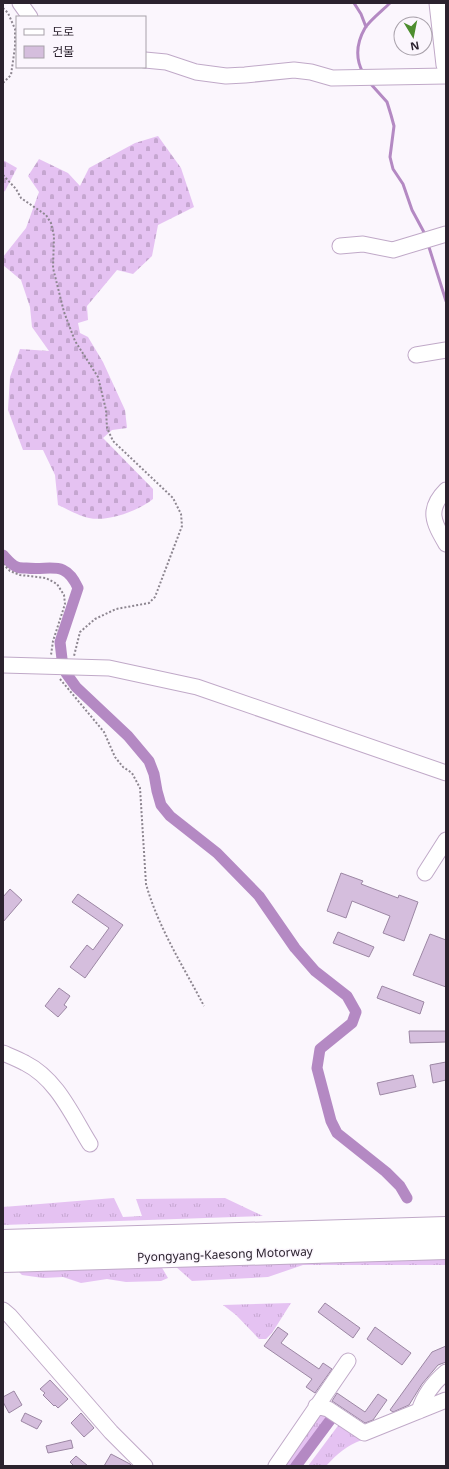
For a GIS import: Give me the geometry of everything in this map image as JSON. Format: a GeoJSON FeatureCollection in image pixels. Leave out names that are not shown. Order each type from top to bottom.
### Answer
{"type":"FeatureCollection","features":[{"type":"Feature","properties":{"kind":"highway","name":"Pyongyang-Kaesong Motorway"},"geometry":{"type":"LineString","coordinates":[[3,1241],[446,1228]]}},
{"type":"Feature","properties":{"kind":"highway","name":"Pyongyang-Kaesong Motorway"},"geometry":{"type":"LineString","coordinates":[[3,1261],[446,1248]]}},
{"type":"Feature","properties":{"kind":"main road"},"geometry":{"type":"LineString","coordinates":[[440,5],[446,65]]}},
{"type":"Feature","properties":{"kind":"street"},"geometry":{"type":"LineString","coordinates":[[20,3],[29,16]]}},
{"type":"Feature","properties":{"kind":"street"},"geometry":{"type":"LineString","coordinates":[[146,60],[166,62],[196,72],[226,76],[294,70],[311,72],[332,78],[446,76]]}},
{"type":"Feature","properties":{"kind":"street"},"geometry":{"type":"LineString","coordinates":[[340,246],[363,244],[393,250],[437,238],[446,234]]}},
{"type":"Feature","properties":{"kind":"street"},"geometry":{"type":"LineString","coordinates":[[416,356],[446,350]]}},
{"type":"Feature","properties":{"kind":"street"},"geometry":{"type":"LineString","coordinates":[[446,490],[437,499],[434,509],[434,523],[446,544]]}},
{"type":"Feature","properties":{"kind":"street"},"geometry":{"type":"LineString","coordinates":[[3,665],[110,668],[197,687],[446,773]]}},
{"type":"Feature","properties":{"kind":"street"},"geometry":{"type":"LineString","coordinates":[[425,873],[446,840]]}},
{"type":"Feature","properties":{"kind":"street"},"geometry":{"type":"LineString","coordinates":[[3,1053],[26,1063],[43,1075],[58,1090],[90,1144]]}},
{"type":"Feature","properties":{"kind":"street"},"geometry":{"type":"LineString","coordinates":[[3,1310],[10,1316],[111,1432],[145,1466]]}},
{"type":"Feature","properties":{"kind":"street"},"geometry":{"type":"LineString","coordinates":[[276,1466],[348,1361]]}},
{"type":"Feature","properties":{"kind":"street"},"geometry":{"type":"LineString","coordinates":[[419,1411],[423,1399],[435,1381],[446,1372]]}},
{"type":"Feature","properties":{"kind":"street"},"geometry":{"type":"LineString","coordinates":[[316,1406],[328,1409],[364,1433],[446,1400]]}},
{"type":"Feature","properties":{"kind":"path"},"geometry":{"type":"LineString","coordinates":[[3,8],[8,13],[15,29],[15,47],[11,75],[3,83]]}},
{"type":"Feature","properties":{"kind":"path"},"geometry":{"type":"LineString","coordinates":[[3,175],[16,189],[21,198],[46,215],[51,223],[54,236],[53,268],[64,312],[75,341],[98,377],[106,410],[107,428],[113,441],[172,498],[181,514],[182,526],[155,597],[148,603],[116,609],[95,619],[80,632],[60,666]]}},
{"type":"Feature","properties":{"kind":"path"},"geometry":{"type":"LineString","coordinates":[[3,564],[10,571],[20,575],[46,578],[58,584],[64,595],[65,604],[53,641],[60,666],[104,732],[115,757],[132,773],[137,780],[140,788],[146,884],[150,899],[158,919],[204,1006]]}},
{"type":"Feature","properties":{"kind":"green space"},"geometry":{"type":"Polygon","coordinates":[[[158,136],[181,168],[194,207],[158,225],[152,256],[133,274],[117,270],[87,306],[88,320],[78,323],[80,333],[88,337],[103,362],[125,410],[127,428],[112,430],[103,438],[153,489],[153,499],[139,508],[114,517],[97,519],[89,518],[58,505],[55,475],[43,450],[23,450],[8,410],[10,377],[20,349],[49,351],[32,327],[30,307],[21,280],[3,265],[3,257],[26,228],[39,192],[28,176],[39,159],[68,173],[80,186],[89,168],[135,143],[158,136]]]}},
{"type":"Feature","properties":{"kind":"green space"},"geometry":{"type":"Polygon","coordinates":[[[3,160],[17,168],[5,191],[3,192],[3,160]]]}},
{"type":"Feature","properties":{"kind":"green space"},"geometry":{"type":"Polygon","coordinates":[[[114,1198],[123,1217],[142,1216],[136,1199],[225,1198],[263,1216],[3,1225],[3,1207],[114,1198]]]}},
{"type":"Feature","properties":{"kind":"green space"},"geometry":{"type":"Polygon","coordinates":[[[446,1258],[446,1265],[303,1265],[268,1277],[192,1281],[175,1266],[446,1258]]]}},
{"type":"Feature","properties":{"kind":"green space"},"geometry":{"type":"Polygon","coordinates":[[[161,1266],[168,1278],[161,1281],[126,1282],[107,1279],[81,1283],[63,1277],[43,1278],[22,1275],[14,1267],[161,1266]]]}},
{"type":"Feature","properties":{"kind":"green space"},"geometry":{"type":"Polygon","coordinates":[[[291,1303],[272,1333],[266,1339],[259,1339],[236,1315],[223,1305],[291,1303]]]}},
{"type":"Feature","properties":{"kind":"green space"},"geometry":{"type":"Polygon","coordinates":[[[321,1411],[328,1415],[291,1466],[280,1466],[321,1411]]]}},
{"type":"Feature","properties":{"kind":"green space"},"geometry":{"type":"Polygon","coordinates":[[[340,1423],[362,1440],[342,1450],[326,1466],[308,1466],[340,1423]]]}},
{"type":"Feature","properties":{"kind":"building"},"geometry":{"type":"Polygon","coordinates":[[[341,873],[363,881],[361,884],[398,898],[399,895],[418,902],[404,941],[383,933],[390,916],[352,901],[346,918],[327,911],[341,873]]]}},
{"type":"Feature","properties":{"kind":"building"},"geometry":{"type":"Polygon","coordinates":[[[10,889],[22,900],[3,922],[3,897],[10,889]]]}},
{"type":"Feature","properties":{"kind":"building"},"geometry":{"type":"Polygon","coordinates":[[[78,894],[123,925],[85,978],[70,967],[87,945],[93,950],[109,928],[72,902],[78,894]]]}},
{"type":"Feature","properties":{"kind":"building"},"geometry":{"type":"Polygon","coordinates":[[[338,932],[374,947],[369,957],[333,943],[338,932]]]}},
{"type":"Feature","properties":{"kind":"building"},"geometry":{"type":"Polygon","coordinates":[[[430,934],[446,940],[446,987],[413,975],[430,934]]]}},
{"type":"Feature","properties":{"kind":"building"},"geometry":{"type":"Polygon","coordinates":[[[382,986],[424,1002],[420,1014],[377,998],[382,986]]]}},
{"type":"Feature","properties":{"kind":"building"},"geometry":{"type":"Polygon","coordinates":[[[59,988],[70,996],[64,1005],[67,1007],[58,1017],[45,1006],[59,988]]]}},
{"type":"Feature","properties":{"kind":"building"},"geometry":{"type":"Polygon","coordinates":[[[409,1031],[446,1031],[446,1042],[410,1043],[409,1031]]]}},
{"type":"Feature","properties":{"kind":"building"},"geometry":{"type":"Polygon","coordinates":[[[446,1062],[446,1080],[433,1083],[430,1065],[446,1062]]]}},
{"type":"Feature","properties":{"kind":"building"},"geometry":{"type":"Polygon","coordinates":[[[413,1075],[416,1087],[380,1095],[377,1083],[413,1075]]]}},
{"type":"Feature","properties":{"kind":"building"},"geometry":{"type":"Polygon","coordinates":[[[325,1303],[360,1328],[353,1338],[318,1312],[325,1303]]]}},
{"type":"Feature","properties":{"kind":"building"},"geometry":{"type":"Polygon","coordinates":[[[278,1327],[288,1334],[281,1343],[319,1369],[323,1363],[332,1369],[315,1393],[306,1387],[312,1379],[264,1346],[278,1327]]]}},
{"type":"Feature","properties":{"kind":"building"},"geometry":{"type":"Polygon","coordinates":[[[375,1327],[411,1353],[402,1365],[367,1339],[375,1327]]]}},
{"type":"Feature","properties":{"kind":"building"},"geometry":{"type":"Polygon","coordinates":[[[446,1346],[446,1362],[438,1365],[422,1384],[409,1405],[393,1412],[390,1410],[432,1352],[446,1346]]]}},
{"type":"Feature","properties":{"kind":"building"},"geometry":{"type":"Polygon","coordinates":[[[50,1380],[68,1399],[58,1408],[43,1395],[45,1393],[40,1389],[50,1380]]]}},
{"type":"Feature","properties":{"kind":"building"},"geometry":{"type":"Polygon","coordinates":[[[14,1391],[22,1405],[9,1413],[3,1402],[3,1397],[14,1391]]]}},
{"type":"Feature","properties":{"kind":"building"},"geometry":{"type":"Polygon","coordinates":[[[337,1393],[365,1412],[378,1394],[387,1400],[373,1420],[365,1423],[332,1401],[337,1393]]]}},
{"type":"Feature","properties":{"kind":"building"},"geometry":{"type":"Polygon","coordinates":[[[25,1413],[42,1421],[37,1429],[21,1421],[25,1413]]]}},
{"type":"Feature","properties":{"kind":"building"},"geometry":{"type":"Polygon","coordinates":[[[81,1413],[94,1428],[84,1437],[71,1423],[81,1413]]]}},
{"type":"Feature","properties":{"kind":"building"},"geometry":{"type":"Polygon","coordinates":[[[71,1440],[73,1448],[48,1453],[46,1446],[71,1440]]]}},
{"type":"Feature","properties":{"kind":"building"},"geometry":{"type":"Polygon","coordinates":[[[111,1454],[130,1464],[132,1466],[104,1466],[111,1454]]]}},
{"type":"Feature","properties":{"kind":"building"},"geometry":{"type":"Polygon","coordinates":[[[76,1456],[88,1466],[74,1466],[70,1462],[76,1456]]]}},
{"type":"Feature","properties":{"kind":"waterway"},"geometry":{"type":"LineString","coordinates":[[354,3],[361,14],[366,27]]}},
{"type":"Feature","properties":{"kind":"waterway"},"geometry":{"type":"LineString","coordinates":[[363,73],[358,56],[362,33],[370,22],[390,3]]}},
{"type":"Feature","properties":{"kind":"waterway"},"geometry":{"type":"LineString","coordinates":[[369,82],[387,102],[394,126],[390,157],[393,169],[403,184],[412,210],[426,236]]}},
{"type":"Feature","properties":{"kind":"waterway"},"geometry":{"type":"LineString","coordinates":[[428,244],[446,301]]}},
{"type":"Feature","properties":{"kind":"waterway"},"geometry":{"type":"LineString","coordinates":[[3,555],[15,566],[35,569],[56,568],[68,573],[73,579],[78,588],[60,642],[62,659],[66,673],[76,687],[128,736],[149,761],[154,774],[161,805],[170,816],[217,853],[259,896],[295,948],[315,971],[347,996],[356,1012],[352,1023],[320,1049],[317,1068],[331,1121],[337,1133],[386,1172],[400,1186],[407,1198]]}},
{"type":"Feature","properties":{"kind":"waterway"},"geometry":{"type":"LineString","coordinates":[[296,1466],[331,1419]]}}]}
